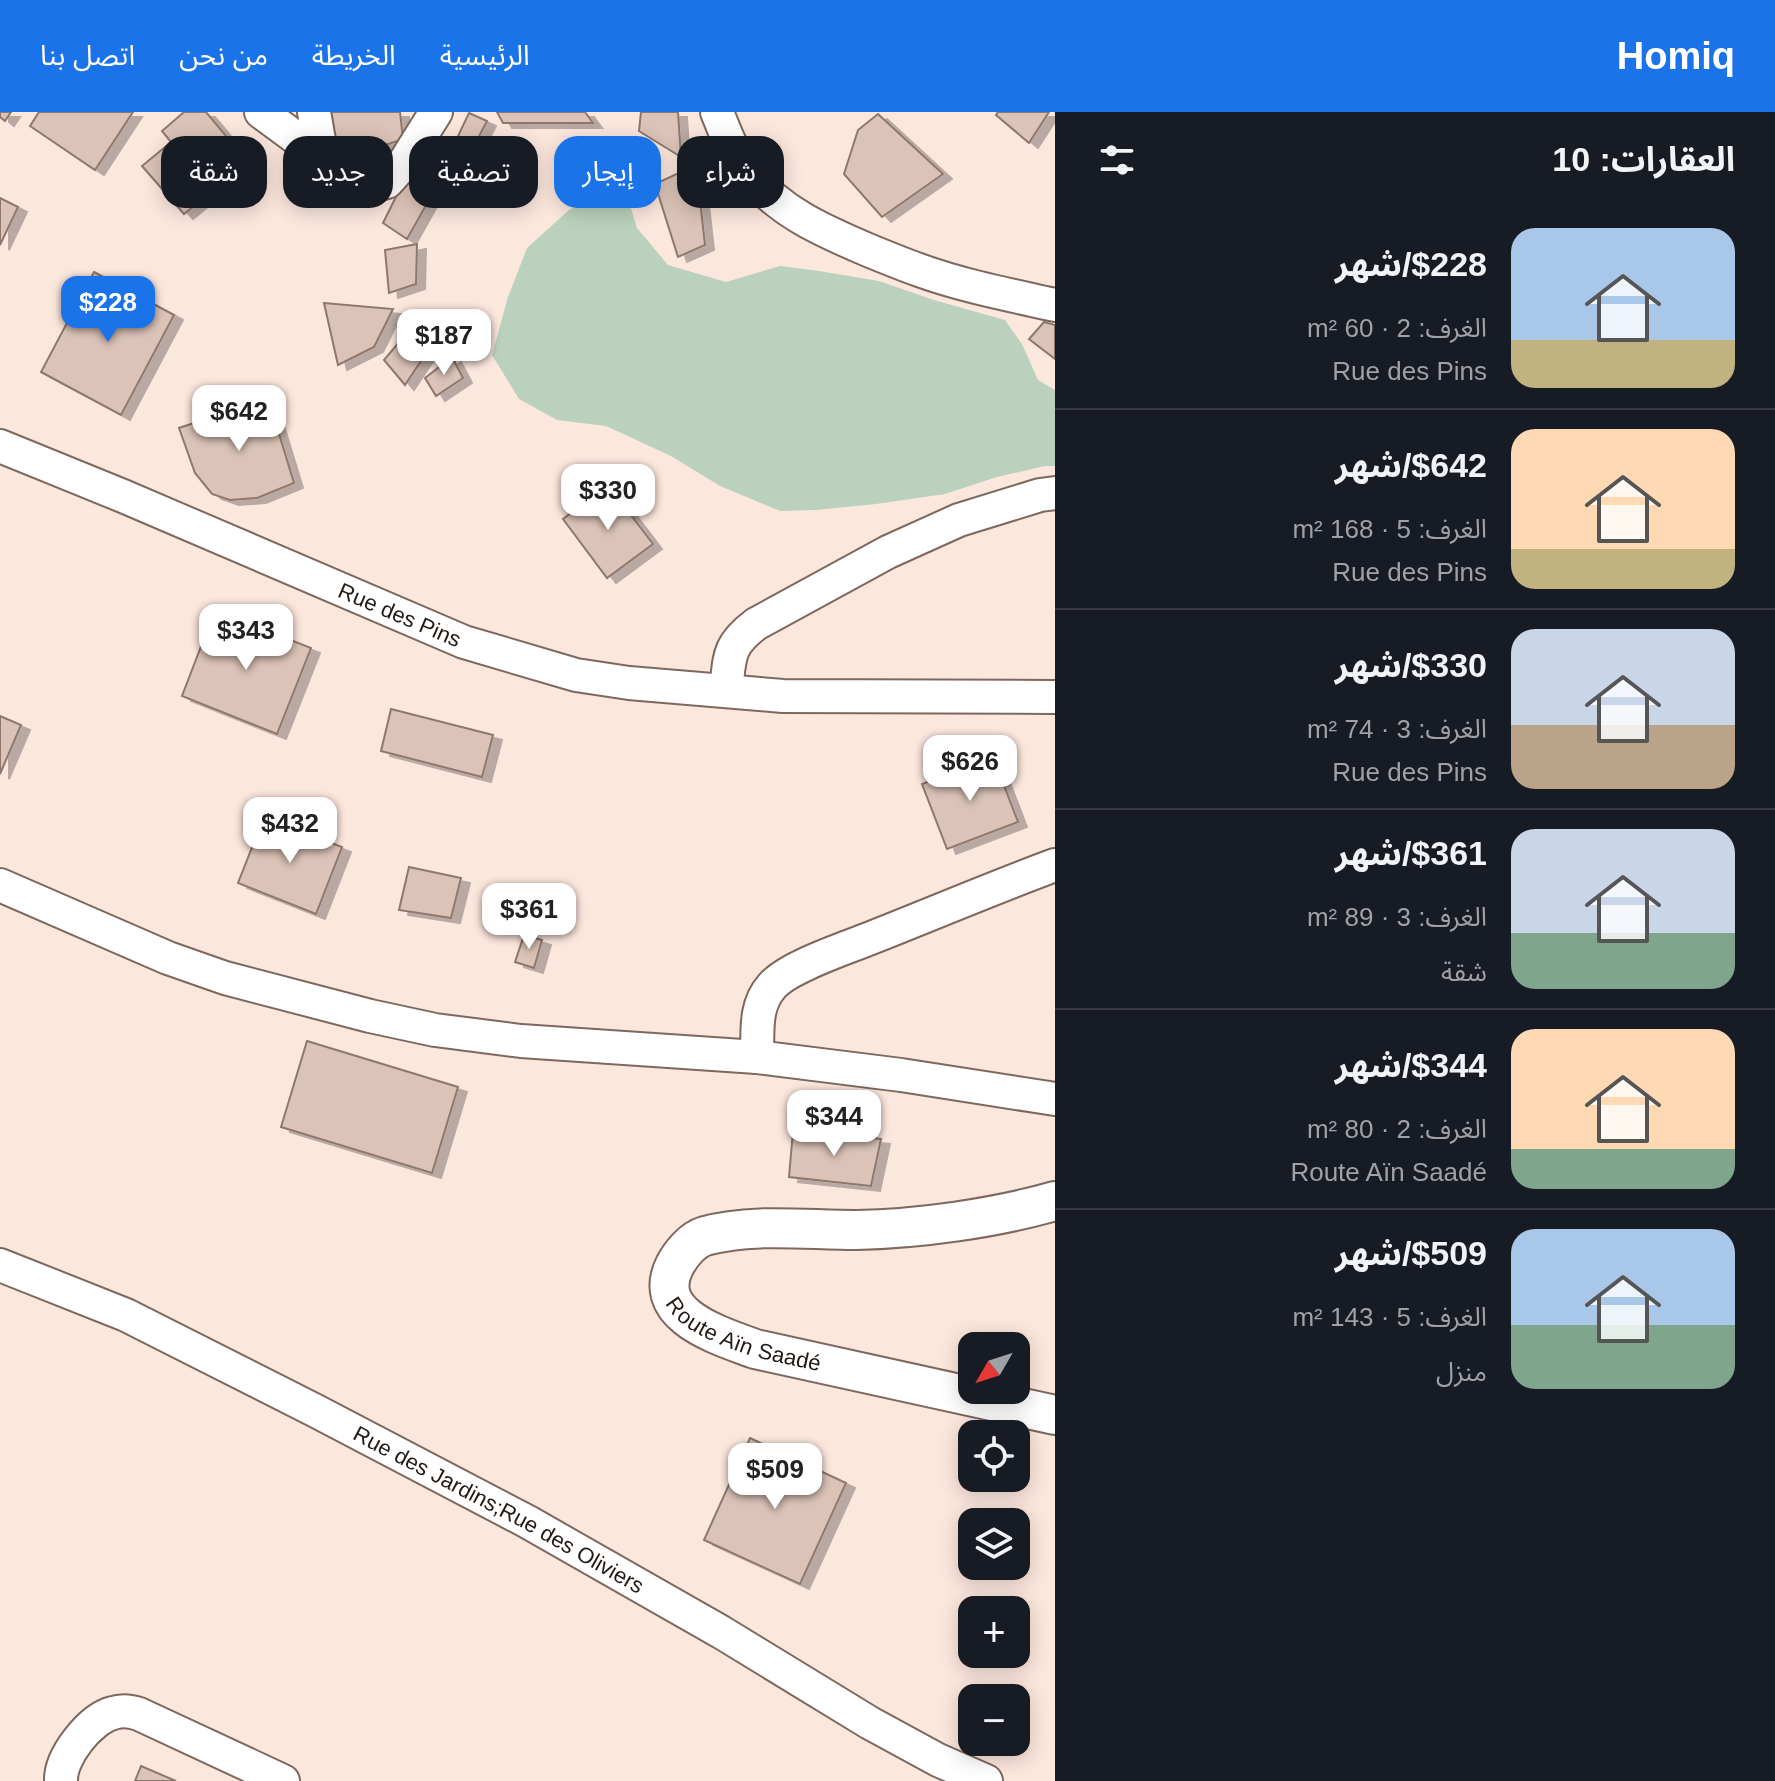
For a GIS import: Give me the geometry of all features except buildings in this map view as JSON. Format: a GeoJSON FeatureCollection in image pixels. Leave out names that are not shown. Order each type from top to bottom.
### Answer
{"type":"FeatureCollection","features":[{"type":"Feature","properties":{"kind":"street"},"geometry":{"type":"LineString","coordinates":[[261,112],[294,136]]}},
{"type":"Feature","properties":{"kind":"street"},"geometry":{"type":"LineString","coordinates":[[314,112],[318,136]]}},
{"type":"Feature","properties":{"kind":"street"},"geometry":{"type":"LineString","coordinates":[[393,175],[436,112]]}},
{"type":"Feature","properties":{"kind":"street"},"geometry":{"type":"LineString","coordinates":[[717,112],[746,171],[770,196],[803,220],[921,271],[1055,305]]}},
{"type":"Feature","properties":{"kind":"street","name":"Rue des Pins"},"geometry":{"type":"LineString","coordinates":[[0,446],[464,642],[576,675],[629,683],[800,697],[1055,697]]}},
{"type":"Feature","properties":{"kind":"street"},"geometry":{"type":"LineString","coordinates":[[726,690],[734,644],[756,624],[888,552],[959,520],[1055,493]]}},
{"type":"Feature","properties":{"kind":"street"},"geometry":{"type":"LineString","coordinates":[[757,1057],[763,998],[784,976],[831,954],[1055,865]]}},
{"type":"Feature","properties":{"kind":"street"},"geometry":{"type":"LineString","coordinates":[[0,885],[168,958],[211,973],[274,992],[435,1030],[521,1041],[757,1057],[1055,1099]]}},
{"type":"Feature","properties":{"kind":"street","name":"Route Aïn Saadé"},"geometry":{"type":"LineString","coordinates":[[1055,1201],[1023,1210],[933,1224],[859,1230],[747,1229],[701,1237],[691,1244],[674,1266],[669,1280],[670,1292],[681,1313],[708,1332],[755,1349],[1055,1415]]}},
{"type":"Feature","properties":{"kind":"street","name":"Rue des Jardins;Rue des Oliviers"},"geometry":{"type":"LineString","coordinates":[[0,1265],[126,1315],[316,1411],[514,1515],[721,1632],[870,1723],[938,1760],[986,1781]]}},
{"type":"Feature","properties":{"kind":"street"},"geometry":{"type":"LineString","coordinates":[[61,1781],[69,1753],[90,1727],[104,1716],[129,1711],[283,1781]]}},
{"type":"Feature","properties":{"kind":"green space"},"geometry":{"type":"Polygon","coordinates":[[[631,208],[637,228],[668,265],[726,282],[780,266],[819,271],[879,281],[1005,320],[1022,344],[1038,380],[1055,390],[1055,466],[997,477],[945,494],[876,504],[780,511],[720,486],[671,456],[606,426],[557,420],[519,399],[492,355],[508,297],[527,248],[569,210],[631,208]]]}}]}
